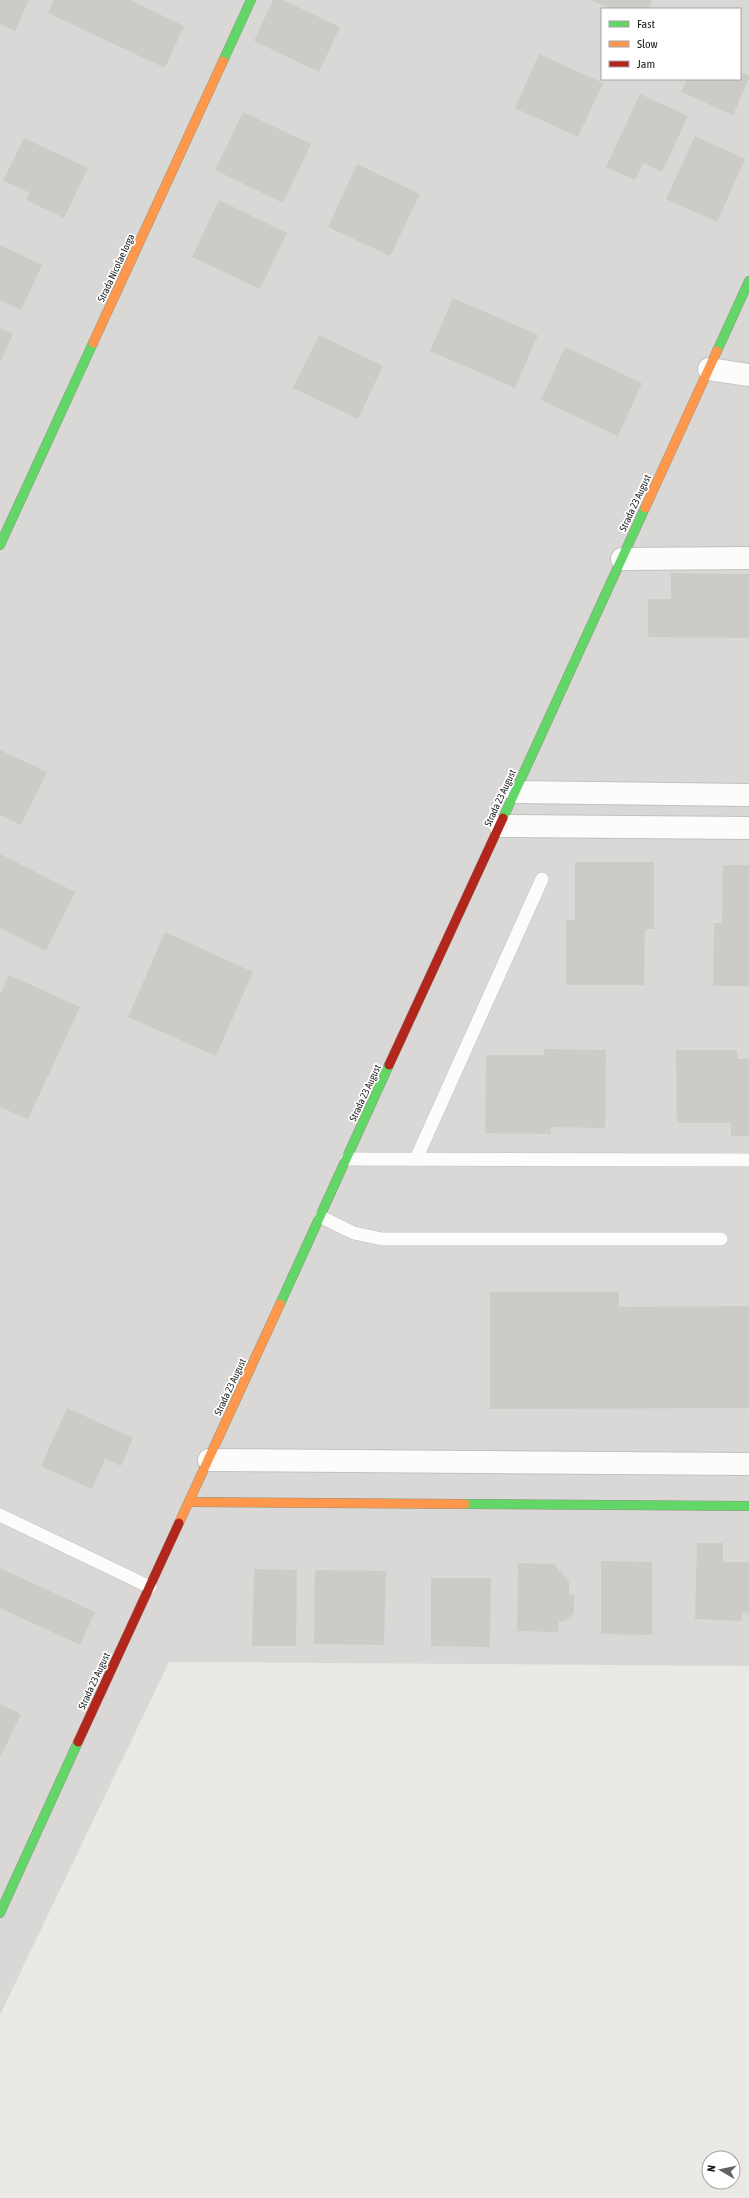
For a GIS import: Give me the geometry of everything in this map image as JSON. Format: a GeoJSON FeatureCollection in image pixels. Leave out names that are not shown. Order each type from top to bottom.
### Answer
{"type":"FeatureCollection","features":[{"type":"Feature","properties":{"kind":"main road","name":"Strada Nicolae Iorga"},"geometry":{"type":"LineString","coordinates":[[0,545],[251,0]]}},
{"type":"Feature","properties":{"kind":"main road","name":"Strada 23 August"},"geometry":{"type":"LineString","coordinates":[[0,1913],[321,1217],[749,281]]}},
{"type":"Feature","properties":{"kind":"main road"},"geometry":{"type":"LineString","coordinates":[[189,1502],[749,1506]]}},
{"type":"Feature","properties":{"kind":"street"},"geometry":{"type":"LineString","coordinates":[[708,369],[749,375]]}},
{"type":"Feature","properties":{"kind":"street"},"geometry":{"type":"LineString","coordinates":[[622,559],[749,558]]}},
{"type":"Feature","properties":{"kind":"street"},"geometry":{"type":"LineString","coordinates":[[516,792],[749,795]]}},
{"type":"Feature","properties":{"kind":"street"},"geometry":{"type":"LineString","coordinates":[[500,826],[749,828]]}},
{"type":"Feature","properties":{"kind":"street"},"geometry":{"type":"LineString","coordinates":[[209,1460],[749,1464]]}},
{"type":"Feature","properties":{"kind":"lane"},"geometry":{"type":"LineString","coordinates":[[416,1159],[542,879]]}},
{"type":"Feature","properties":{"kind":"lane"},"geometry":{"type":"LineString","coordinates":[[347,1159],[749,1160]]}},
{"type":"Feature","properties":{"kind":"lane"},"geometry":{"type":"LineString","coordinates":[[321,1217],[354,1233],[382,1239],[721,1240]]}},
{"type":"Feature","properties":{"kind":"lane"},"geometry":{"type":"LineString","coordinates":[[0,1515],[150,1587]]}},
{"type":"Feature","properties":{"kind":"shaded area"},"geometry":{"type":"Polygon","coordinates":[[[0,0],[749,0],[749,1666],[169,1662],[0,2015],[0,0]]]}},
{"type":"Feature","properties":{"kind":"building"},"geometry":{"type":"Polygon","coordinates":[[[0,0],[29,0],[15,31],[0,24],[0,0]]]}},
{"type":"Feature","properties":{"kind":"building"},"geometry":{"type":"Polygon","coordinates":[[[54,0],[130,0],[184,26],[165,68],[48,13],[54,0]]]}},
{"type":"Feature","properties":{"kind":"building"},"geometry":{"type":"Polygon","coordinates":[[[273,0],[283,0],[340,27],[319,72],[254,41],[273,0]]]}},
{"type":"Feature","properties":{"kind":"building"},"geometry":{"type":"Polygon","coordinates":[[[591,0],[652,0],[648,8],[609,8],[591,0]]]}},
{"type":"Feature","properties":{"kind":"building"},"geometry":{"type":"Polygon","coordinates":[[[539,54],[603,83],[578,137],[515,108],[539,54]]]}},
{"type":"Feature","properties":{"kind":"building"},"geometry":{"type":"Polygon","coordinates":[[[741,72],[749,76],[733,115],[681,92],[687,80],[741,80],[741,72]]]}},
{"type":"Feature","properties":{"kind":"building"},"geometry":{"type":"Polygon","coordinates":[[[640,94],[688,116],[662,172],[643,163],[635,180],[606,167],[640,94]]]}},
{"type":"Feature","properties":{"kind":"building"},"geometry":{"type":"Polygon","coordinates":[[[243,112],[311,144],[283,203],[215,170],[243,112]]]}},
{"type":"Feature","properties":{"kind":"building"},"geometry":{"type":"Polygon","coordinates":[[[695,136],[745,159],[717,222],[666,199],[695,136]]]}},
{"type":"Feature","properties":{"kind":"building"},"geometry":{"type":"Polygon","coordinates":[[[24,138],[88,168],[64,218],[26,200],[30,193],[3,181],[24,138]]]}},
{"type":"Feature","properties":{"kind":"building"},"geometry":{"type":"Polygon","coordinates":[[[357,164],[420,194],[390,256],[328,227],[357,164]]]}},
{"type":"Feature","properties":{"kind":"building"},"geometry":{"type":"Polygon","coordinates":[[[219,200],[287,233],[260,289],[192,257],[219,200]]]}},
{"type":"Feature","properties":{"kind":"building"},"geometry":{"type":"Polygon","coordinates":[[[0,245],[42,265],[21,310],[0,300],[0,245]]]}},
{"type":"Feature","properties":{"kind":"building"},"geometry":{"type":"Polygon","coordinates":[[[453,298],[538,335],[515,388],[430,351],[453,298]]]}},
{"type":"Feature","properties":{"kind":"building"},"geometry":{"type":"Polygon","coordinates":[[[0,328],[13,334],[0,363],[0,328]]]}},
{"type":"Feature","properties":{"kind":"building"},"geometry":{"type":"Polygon","coordinates":[[[319,335],[383,366],[358,419],[293,388],[319,335]]]}},
{"type":"Feature","properties":{"kind":"building"},"geometry":{"type":"Polygon","coordinates":[[[565,347],[642,383],[618,436],[541,400],[565,347]]]}},
{"type":"Feature","properties":{"kind":"building"},"geometry":{"type":"Polygon","coordinates":[[[671,573],[749,574],[749,638],[648,637],[648,599],[671,599],[671,573]]]}},
{"type":"Feature","properties":{"kind":"building"},"geometry":{"type":"Polygon","coordinates":[[[0,750],[47,772],[21,825],[0,815],[0,750]]]}},
{"type":"Feature","properties":{"kind":"building"},"geometry":{"type":"Polygon","coordinates":[[[0,854],[75,892],[46,951],[0,928],[0,854]]]}},
{"type":"Feature","properties":{"kind":"building"},"geometry":{"type":"Polygon","coordinates":[[[575,862],[654,862],[654,929],[645,929],[644,985],[566,985],[566,920],[575,920],[575,862]]]}},
{"type":"Feature","properties":{"kind":"building"},"geometry":{"type":"Polygon","coordinates":[[[723,865],[749,865],[749,986],[713,986],[714,923],[722,923],[723,865]]]}},
{"type":"Feature","properties":{"kind":"building"},"geometry":{"type":"Polygon","coordinates":[[[165,932],[253,972],[216,1056],[128,1017],[165,932]]]}},
{"type":"Feature","properties":{"kind":"building"},"geometry":{"type":"Polygon","coordinates":[[[9,975],[80,1007],[28,1119],[0,1107],[0,995],[9,975]]]}},
{"type":"Feature","properties":{"kind":"building"},"geometry":{"type":"Polygon","coordinates":[[[544,1049],[606,1050],[605,1128],[550,1127],[551,1134],[485,1133],[486,1055],[544,1055],[544,1049]]]}},
{"type":"Feature","properties":{"kind":"building"},"geometry":{"type":"Polygon","coordinates":[[[676,1050],[737,1050],[738,1059],[749,1059],[749,1136],[731,1136],[731,1123],[677,1123],[676,1050]]]}},
{"type":"Feature","properties":{"kind":"building"},"geometry":{"type":"Polygon","coordinates":[[[490,1292],[619,1292],[619,1307],[749,1306],[749,1408],[490,1409],[490,1292]]]}},
{"type":"Feature","properties":{"kind":"building"},"geometry":{"type":"Polygon","coordinates":[[[67,1408],[133,1438],[121,1466],[105,1459],[92,1489],[41,1466],[67,1408]]]}},
{"type":"Feature","properties":{"kind":"building"},"geometry":{"type":"Polygon","coordinates":[[[697,1543],[723,1543],[723,1562],[749,1562],[749,1613],[742,1612],[742,1621],[695,1619],[697,1543]]]}},
{"type":"Feature","properties":{"kind":"building"},"geometry":{"type":"Polygon","coordinates":[[[601,1561],[652,1562],[652,1635],[601,1634],[601,1561]]]}},
{"type":"Feature","properties":{"kind":"building"},"geometry":{"type":"Polygon","coordinates":[[[518,1563],[554,1564],[569,1582],[569,1595],[574,1595],[574,1613],[565,1621],[559,1621],[558,1632],[517,1631],[518,1563]]]}},
{"type":"Feature","properties":{"kind":"building"},"geometry":{"type":"Polygon","coordinates":[[[0,1568],[95,1612],[80,1645],[0,1608],[0,1568]]]}},
{"type":"Feature","properties":{"kind":"building"},"geometry":{"type":"Polygon","coordinates":[[[254,1569],[297,1570],[296,1646],[252,1646],[254,1569]]]}},
{"type":"Feature","properties":{"kind":"building"},"geometry":{"type":"Polygon","coordinates":[[[315,1570],[386,1571],[384,1645],[314,1644],[315,1570]]]}},
{"type":"Feature","properties":{"kind":"building"},"geometry":{"type":"Polygon","coordinates":[[[431,1578],[491,1578],[490,1647],[431,1646],[431,1578]]]}},
{"type":"Feature","properties":{"kind":"building"},"geometry":{"type":"Polygon","coordinates":[[[0,1704],[21,1714],[0,1758],[0,1704]]]}},
{"type":"Feature","properties":{"kind":"traffic: fast"},"geometry":{"type":"LineString","coordinates":[[223,61],[251,0]]}},
{"type":"Feature","properties":{"kind":"traffic: fast"},"geometry":{"type":"LineString","coordinates":[[717,351],[749,281]]}},
{"type":"Feature","properties":{"kind":"traffic: fast"},"geometry":{"type":"LineString","coordinates":[[0,545],[93,343]]}},
{"type":"Feature","properties":{"kind":"traffic: fast"},"geometry":{"type":"LineString","coordinates":[[503,818],[645,508]]}},
{"type":"Feature","properties":{"kind":"traffic: fast"},"geometry":{"type":"LineString","coordinates":[[280,1304],[389,1065]]}},
{"type":"Feature","properties":{"kind":"traffic: fast"},"geometry":{"type":"LineString","coordinates":[[465,1504],[749,1506]]}},
{"type":"Feature","properties":{"kind":"traffic: fast"},"geometry":{"type":"LineString","coordinates":[[0,1913],[78,1742]]}},
{"type":"Feature","properties":{"kind":"traffic: slow"},"geometry":{"type":"LineString","coordinates":[[93,343],[223,61]]}},
{"type":"Feature","properties":{"kind":"traffic: slow"},"geometry":{"type":"LineString","coordinates":[[645,508],[717,351]]}},
{"type":"Feature","properties":{"kind":"traffic: slow"},"geometry":{"type":"LineString","coordinates":[[179,1523],[280,1304]]}},
{"type":"Feature","properties":{"kind":"traffic: slow"},"geometry":{"type":"LineString","coordinates":[[189,1502],[465,1504]]}},
{"type":"Feature","properties":{"kind":"traffic: jam"},"geometry":{"type":"LineString","coordinates":[[389,1065],[503,818]]}},
{"type":"Feature","properties":{"kind":"traffic: jam"},"geometry":{"type":"LineString","coordinates":[[78,1742],[179,1523]]}}]}
